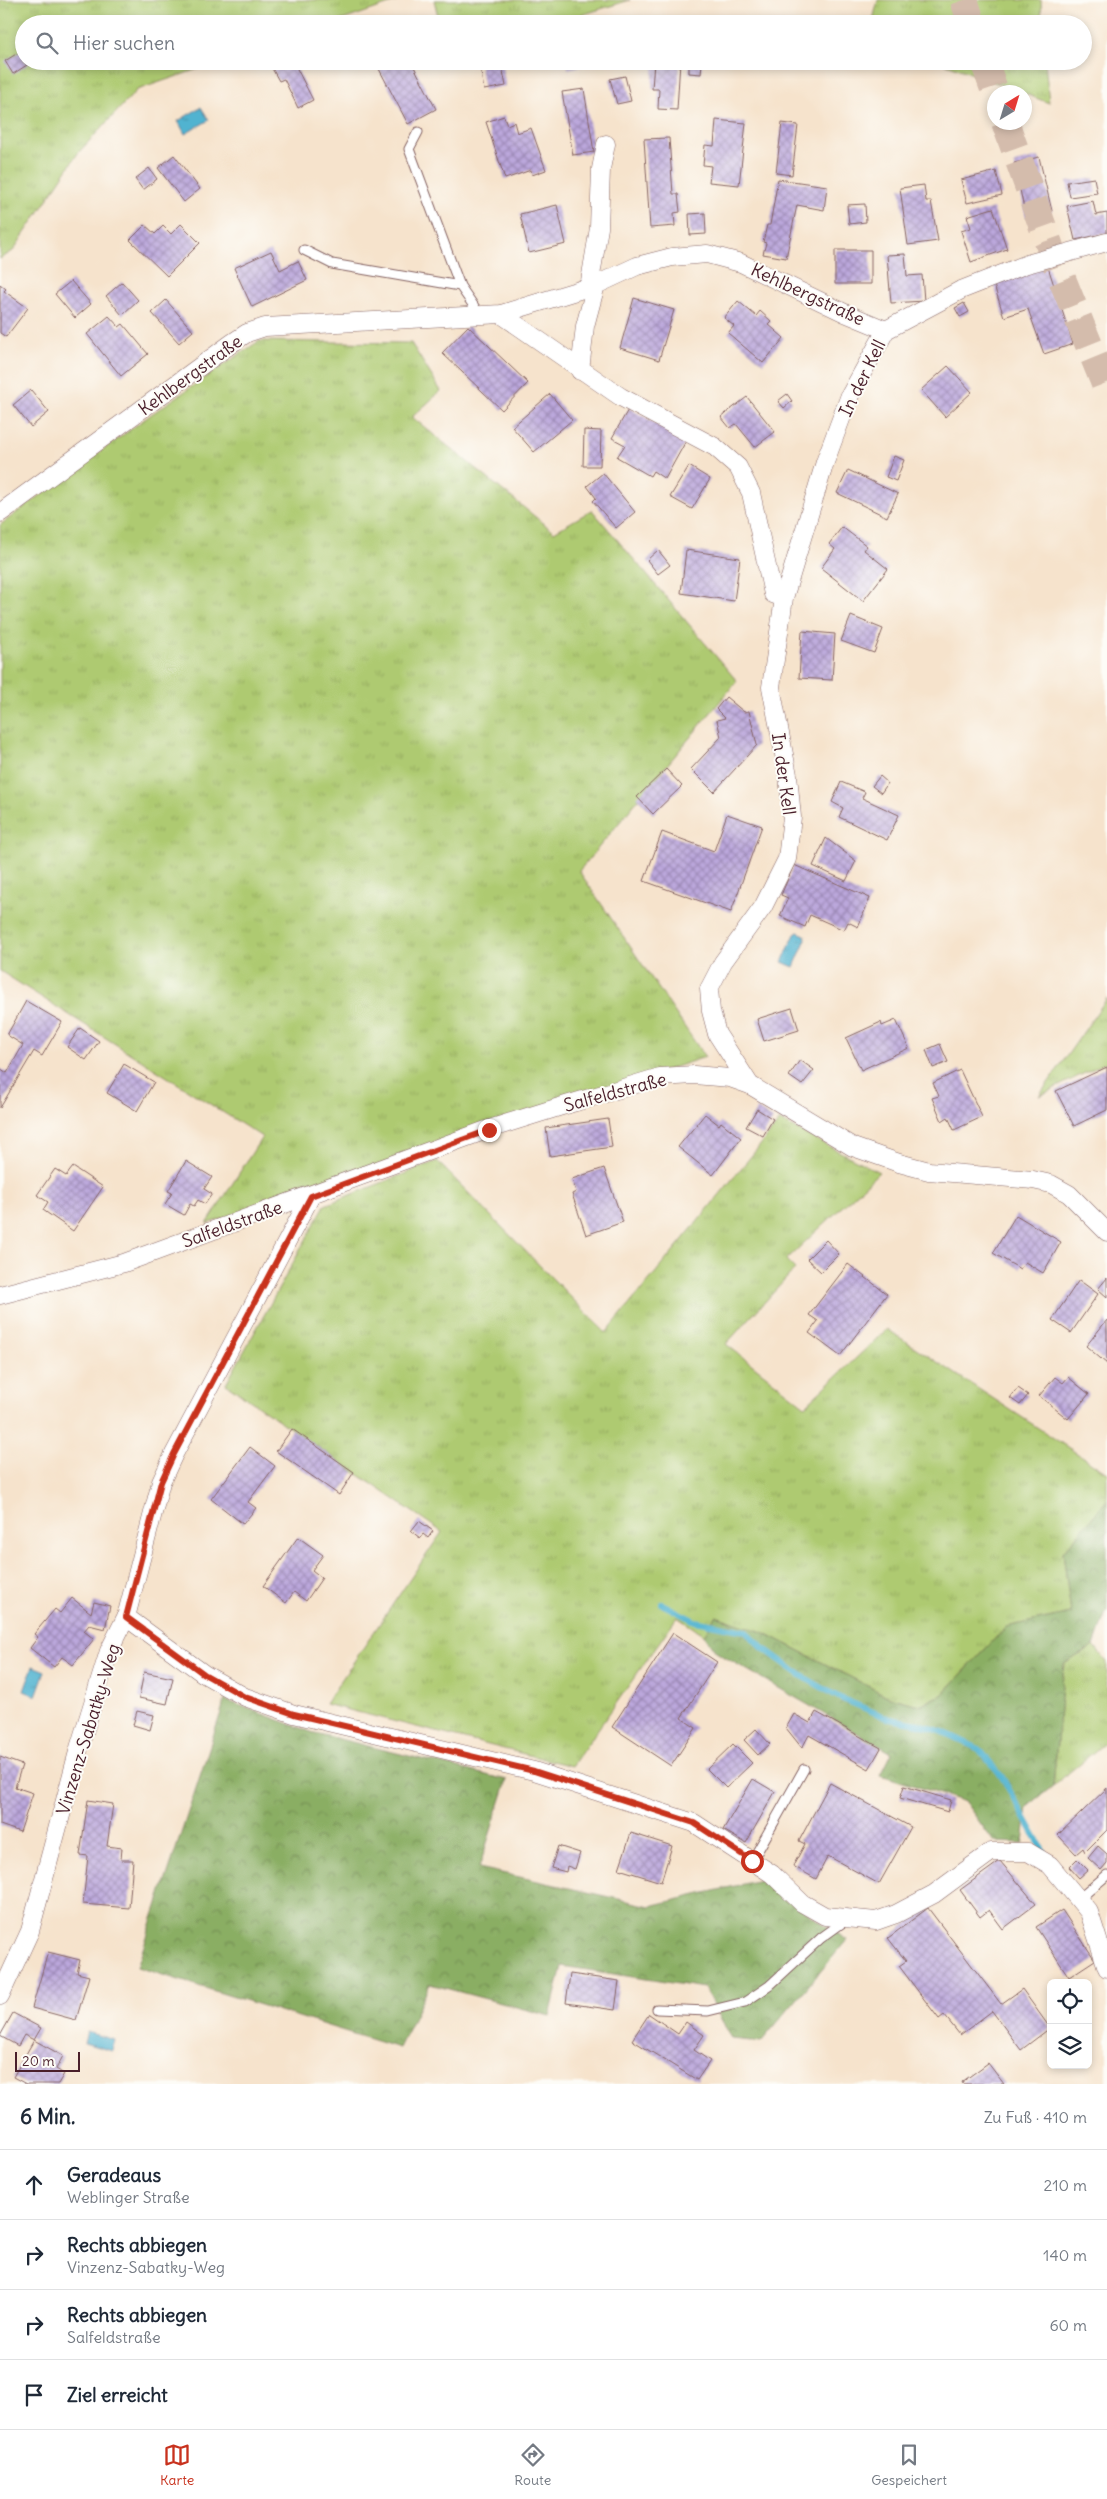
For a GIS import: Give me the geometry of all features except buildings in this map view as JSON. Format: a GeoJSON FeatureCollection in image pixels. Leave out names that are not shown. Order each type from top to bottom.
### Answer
{"type":"FeatureCollection","features":[{"type":"Feature","properties":{"kind":"street"},"geometry":{"type":"LineString","coordinates":[[580,371],[599,228],[600,169],[606,144]]}},
{"type":"Feature","properties":{"kind":"street","name":"Kehlbergstraße"},"geometry":{"type":"LineString","coordinates":[[0,513],[248,333],[265,327],[501,314],[592,286],[636,266],[672,257],[707,254],[741,263],[844,313],[886,330],[961,290],[1026,264],[1107,242]]}},
{"type":"Feature","properties":{"kind":"street"},"geometry":{"type":"LineString","coordinates":[[501,314],[580,371],[620,397],[715,447],[738,467],[751,493],[773,594],[784,598]]}},
{"type":"Feature","properties":{"kind":"street","name":"In der Kell"},"geometry":{"type":"LineString","coordinates":[[710,989],[723,962],[763,907],[787,859],[792,817],[788,775],[772,687],[784,598],[826,462],[850,396],[886,330]]}},
{"type":"Feature","properties":{"kind":"street","name":"Salfeldstraße"},"geometry":{"type":"LineString","coordinates":[[710,989],[711,1011],[716,1034],[750,1085]]}},
{"type":"Feature","properties":{"kind":"street","name":"Salfeldstraße"},"geometry":{"type":"LineString","coordinates":[[0,1295],[124,1263],[489,1130],[660,1077],[703,1076],[730,1078],[750,1085],[853,1147],[899,1163],[929,1171],[1033,1180],[1051,1184],[1069,1194],[1107,1232]]}},
{"type":"Feature","properties":{"kind":"street","name":"Vinzenz-Sabatky-Weg"},"geometry":{"type":"LineString","coordinates":[[0,1996],[30,1931],[79,1748],[109,1651],[126,1617],[161,1482],[311,1196]]}},
{"type":"Feature","properties":{"kind":"street"},"geometry":{"type":"LineString","coordinates":[[126,1617],[204,1674],[245,1697],[294,1714],[534,1771],[694,1823],[772,1874],[802,1903],[825,1916],[876,1921],[896,1914],[934,1894],[991,1852],[1028,1852],[1050,1866],[1089,1912],[1107,1968]]}},
{"type":"Feature","properties":{"kind":"lane"},"geometry":{"type":"LineString","coordinates":[[418,132],[409,149],[460,286],[480,316]]}},
{"type":"Feature","properties":{"kind":"lane"},"geometry":{"type":"LineString","coordinates":[[304,250],[332,264],[460,286]]}},
{"type":"Feature","properties":{"kind":"lane"},"geometry":{"type":"LineString","coordinates":[[752,1861],[804,1769]]}},
{"type":"Feature","properties":{"kind":"lane"},"geometry":{"type":"LineString","coordinates":[[1078,1899],[1107,1875]]}},
{"type":"Feature","properties":{"kind":"lane"},"geometry":{"type":"LineString","coordinates":[[657,2009],[708,2012],[745,2002],[769,1986],[821,1938],[849,1918]]}},
{"type":"Feature","properties":{"kind":"green space"},"geometry":{"type":"Polygon","coordinates":[[[0,0],[401,0],[357,15],[15,15],[15,70],[195,70],[137,90],[78,153],[13,251],[0,259],[0,0]]]}},
{"type":"Feature","properties":{"kind":"green space"},"geometry":{"type":"Polygon","coordinates":[[[434,0],[630,0],[581,15],[438,15],[434,0]]]}},
{"type":"Feature","properties":{"kind":"green space"},"geometry":{"type":"Polygon","coordinates":[[[878,0],[1041,0],[1042,15],[874,15],[878,0]]]}},
{"type":"Feature","properties":{"kind":"green space"},"geometry":{"type":"Polygon","coordinates":[[[963,70],[1046,70],[1049,103],[1032,97],[1032,85],[1002,85],[963,70]]]}},
{"type":"Feature","properties":{"kind":"green space"},"geometry":{"type":"Polygon","coordinates":[[[259,341],[411,343],[441,391],[412,417],[554,532],[592,510],[737,681],[579,871],[705,1057],[207,1224],[262,1137],[0,971],[0,525],[153,413],[259,341]]]}},
{"type":"Feature","properties":{"kind":"green space"},"geometry":{"type":"Polygon","coordinates":[[[1107,998],[1107,1062],[1039,1096],[1107,998]]]}},
{"type":"Feature","properties":{"kind":"green space"},"geometry":{"type":"Polygon","coordinates":[[[780,1121],[879,1172],[786,1260],[795,1269],[726,1344],[805,1406],[887,1329],[1107,1473],[1107,1500],[1063,1552],[1071,1613],[1006,1627],[942,1695],[919,1705],[889,1697],[765,1633],[716,1616],[704,1635],[677,1617],[572,1766],[325,1704],[442,1532],[226,1384],[325,1205],[437,1161],[606,1333],[780,1121]]]}},
{"type":"Feature","properties":{"kind":"green space"},"geometry":{"type":"Polygon","coordinates":[[[1107,1500],[1107,1609],[1094,1646],[1064,1664],[1053,1786],[1027,1807],[1023,1843],[994,1842],[965,1802],[881,1775],[892,1753],[716,1652],[704,1635],[716,1616],[765,1633],[889,1697],[919,1705],[942,1695],[1006,1627],[1071,1613],[1063,1552],[1107,1500]]]}},
{"type":"Feature","properties":{"kind":"green space"},"geometry":{"type":"Polygon","coordinates":[[[1094,1646],[1107,1662],[1107,1741],[1053,1786],[1064,1664],[1094,1646]]]}},
{"type":"Feature","properties":{"kind":"green space"},"geometry":{"type":"Polygon","coordinates":[[[225,1700],[311,1732],[507,1780],[479,1868],[650,1906],[760,1880],[847,1940],[761,2042],[732,2039],[704,1988],[562,1966],[550,2016],[430,1984],[399,2048],[137,1967],[225,1700]]]}},
{"type":"Feature","properties":{"kind":"water"},"geometry":{"type":"Polygon","coordinates":[[[201,107],[209,120],[185,134],[178,121],[201,107]]]}},
{"type":"Feature","properties":{"kind":"water"},"geometry":{"type":"Polygon","coordinates":[[[798,932],[805,935],[806,939],[794,967],[782,962],[795,934],[798,932]]]}},
{"type":"Feature","properties":{"kind":"water"},"geometry":{"type":"Polygon","coordinates":[[[33,1666],[45,1671],[36,1696],[24,1691],[33,1666]]]}},
{"type":"Feature","properties":{"kind":"water"},"geometry":{"type":"Polygon","coordinates":[[[87,2032],[115,2040],[112,2051],[84,2043],[87,2032]]]}},
{"type":"Feature","properties":{"kind":"waterway"},"geometry":{"type":"LineString","coordinates":[[662,1604],[695,1621],[745,1631],[763,1648],[802,1676],[840,1698],[890,1719],[919,1724],[943,1732],[979,1749],[1002,1777],[1043,1850]]}},
{"type":"Feature","properties":{"kind":"tunnel"},"geometry":{"type":"LineString","coordinates":[[964,0],[969,15]]}},
{"type":"Feature","properties":{"kind":"tunnel"},"geometry":{"type":"LineString","coordinates":[[987,70],[993,85]]}},
{"type":"Feature","properties":{"kind":"tunnel"},"geometry":{"type":"LineString","coordinates":[[1008,130],[1058,269],[1107,389]]}},
{"type":"Feature","properties":{"kind":"route"},"geometry":{"type":"LineString","coordinates":[[489,1130],[311,1196],[161,1482],[126,1617],[204,1674],[245,1697],[294,1714],[534,1771],[694,1823],[752,1861]]}}]}
